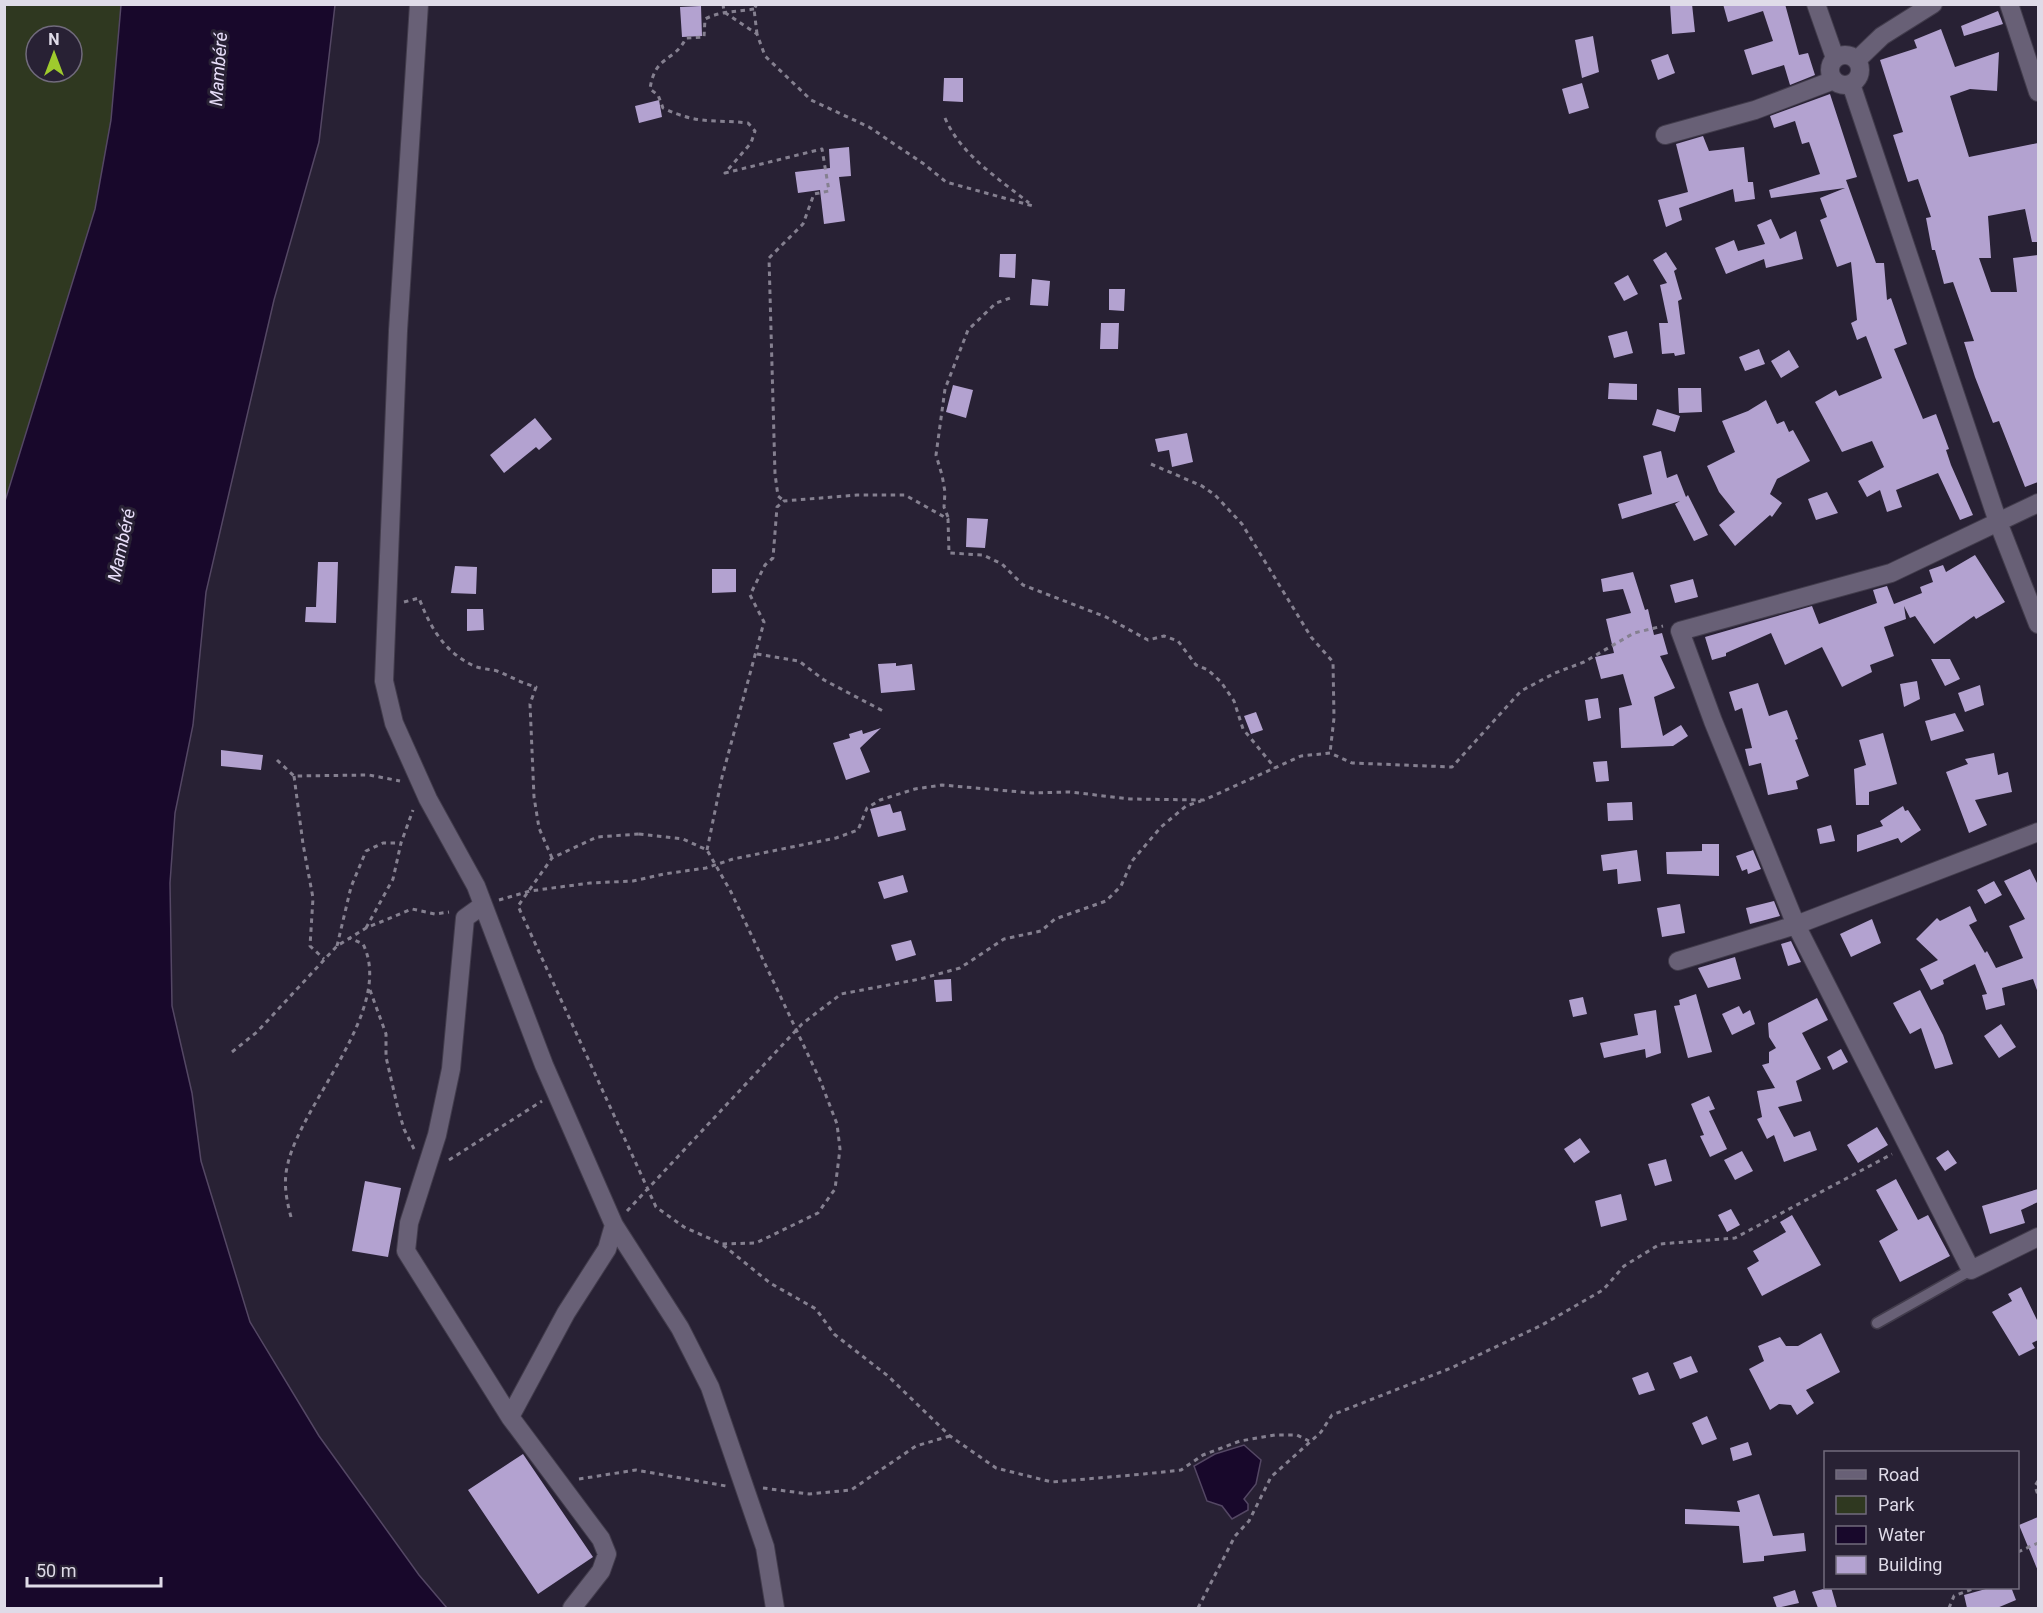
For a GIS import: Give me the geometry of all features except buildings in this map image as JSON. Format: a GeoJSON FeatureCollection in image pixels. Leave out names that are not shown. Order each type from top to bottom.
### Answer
{"type":"FeatureCollection","features":[{"type":"Feature","properties":{"kind":"street"},"geometry":{"type":"LineString","coordinates":[[419,4],[398,331],[384,681],[394,723],[422,785],[483,905],[544,1065],[614,1225],[680,1328],[710,1387],[765,1547],[775,1608]]}},
{"type":"Feature","properties":{"kind":"street"},"geometry":{"type":"LineString","coordinates":[[1816,4],[1835,58],[1830,69],[1842,82],[1998,522],[2038,624]]}},
{"type":"Feature","properties":{"kind":"street"},"geometry":{"type":"LineString","coordinates":[[1857,60],[1881,36],[1934,4]]}},
{"type":"Feature","properties":{"kind":"street"},"geometry":{"type":"LineString","coordinates":[[2009,4],[2038,92]]}},
{"type":"Feature","properties":{"kind":"street"},"geometry":{"type":"LineString","coordinates":[[1665,135],[1755,110],[1842,82],[1861,70],[1857,60],[1846,55],[1835,58]]}},
{"type":"Feature","properties":{"kind":"street"},"geometry":{"type":"LineString","coordinates":[[2038,503],[1891,573],[1680,631],[1713,721],[1796,925],[1971,1270],[2038,1237]]}},
{"type":"Feature","properties":{"kind":"street"},"geometry":{"type":"LineString","coordinates":[[1678,961],[1796,925],[2038,832]]}},
{"type":"Feature","properties":{"kind":"street"},"geometry":{"type":"LineString","coordinates":[[483,905],[465,918],[451,1069],[437,1135],[409,1223],[406,1251],[510,1417],[601,1539],[607,1554],[601,1571],[572,1608]]}},
{"type":"Feature","properties":{"kind":"street"},"geometry":{"type":"LineString","coordinates":[[510,1417],[566,1313],[607,1249],[614,1225]]}},
{"type":"Feature","properties":{"kind":"lane"},"geometry":{"type":"LineString","coordinates":[[1877,1323],[1971,1270]]}},
{"type":"Feature","properties":{"kind":"path"},"geometry":{"type":"LineString","coordinates":[[723,4],[724,12],[757,34]]}},
{"type":"Feature","properties":{"kind":"path"},"geometry":{"type":"LineString","coordinates":[[757,4],[754,9],[757,34],[765,56],[811,100],[869,127],[924,164],[946,182],[1033,206],[968,154],[952,135],[945,118]]}},
{"type":"Feature","properties":{"kind":"path"},"geometry":{"type":"LineString","coordinates":[[754,9],[734,13],[724,12],[705,19],[704,37],[686,38],[680,50],[662,61],[653,73],[650,89],[658,95],[663,108],[683,118],[705,123],[727,120],[748,123],[755,131],[752,143],[725,173],[822,149],[828,191],[814,194],[803,224],[769,258],[775,474],[778,496],[784,501]]}},
{"type":"Feature","properties":{"kind":"path"},"geometry":{"type":"LineString","coordinates":[[1013,297],[996,303],[968,330],[945,389],[936,455],[945,492],[944,507],[948,519],[949,553],[983,555],[1002,564],[1023,585],[1041,593],[1106,617],[1148,640],[1164,636],[1178,641],[1196,665],[1208,670],[1221,682],[1234,701],[1243,729],[1275,769]]}},
{"type":"Feature","properties":{"kind":"path"},"geometry":{"type":"LineString","coordinates":[[1151,464],[1202,486],[1215,495],[1242,524],[1311,637],[1334,662],[1334,718],[1330,753]]}},
{"type":"Feature","properties":{"kind":"path"},"geometry":{"type":"LineString","coordinates":[[707,850],[734,727],[757,654],[764,622],[750,595],[765,565],[773,558],[777,507],[784,501],[857,495],[905,495],[948,519]]}},
{"type":"Feature","properties":{"kind":"path"},"geometry":{"type":"LineString","coordinates":[[387,606],[419,598],[436,636],[462,659],[476,667],[498,671],[518,682],[536,687],[530,704],[534,797],[539,828],[552,858]]}},
{"type":"Feature","properties":{"kind":"path"},"geometry":{"type":"LineString","coordinates":[[614,1225],[796,1031],[841,994],[920,979],[960,968],[1004,939],[1041,931],[1055,919],[1106,901],[1121,886],[1132,861],[1161,826],[1186,806],[1301,756],[1330,753],[1352,763],[1452,767],[1521,692],[1554,673],[1584,662],[1634,633],[1662,626],[1680,631]]}},
{"type":"Feature","properties":{"kind":"path"},"geometry":{"type":"LineString","coordinates":[[757,654],[799,661],[824,680],[882,711]]}},
{"type":"Feature","properties":{"kind":"path"},"geometry":{"type":"LineString","coordinates":[[277,760],[294,776],[313,898],[310,946],[324,959]]}},
{"type":"Feature","properties":{"kind":"path"},"geometry":{"type":"LineString","coordinates":[[294,776],[369,775],[422,785],[401,843],[393,879],[366,928]]}},
{"type":"Feature","properties":{"kind":"path"},"geometry":{"type":"LineString","coordinates":[[483,905],[530,891],[590,883],[633,881],[836,838],[858,830],[867,808],[880,800],[915,789],[942,785],[1032,793],[1070,792],[1130,799],[1204,800]]}},
{"type":"Feature","properties":{"kind":"path"},"geometry":{"type":"LineString","coordinates":[[722,1244],[756,1243],[818,1213],[835,1189],[840,1149],[837,1124],[820,1080],[707,850],[683,839],[639,834],[597,837],[552,858],[518,906],[656,1207],[684,1227],[722,1244],[770,1283],[816,1309],[834,1334],[888,1376],[950,1436],[996,1468],[1052,1482],[1181,1470],[1203,1455],[1240,1441],[1275,1435],[1297,1435],[1309,1441]]}},
{"type":"Feature","properties":{"kind":"path"},"geometry":{"type":"LineString","coordinates":[[337,946],[351,887],[366,851],[383,843],[401,843]]}},
{"type":"Feature","properties":{"kind":"path"},"geometry":{"type":"LineString","coordinates":[[232,1052],[256,1032],[337,946],[366,928],[411,909],[435,914],[453,912]]}},
{"type":"Feature","properties":{"kind":"path"},"geometry":{"type":"LineString","coordinates":[[291,1217],[284,1188],[288,1161],[344,1051],[370,990],[369,955],[363,944],[350,938]]}},
{"type":"Feature","properties":{"kind":"path"},"geometry":{"type":"LineString","coordinates":[[1198,1608],[1235,1536],[1249,1521],[1271,1477],[1321,1432],[1332,1415],[1451,1368],[1542,1325],[1603,1290],[1624,1266],[1660,1244],[1736,1238],[1908,1145]]}},
{"type":"Feature","properties":{"kind":"path"},"geometry":{"type":"LineString","coordinates":[[2038,1481],[2035,1486],[2038,1495]]}},
{"type":"Feature","properties":{"kind":"path"},"geometry":{"type":"LineString","coordinates":[[2019,1552],[2038,1543]]}},
{"type":"Feature","properties":{"kind":"path"},"geometry":{"type":"LineString","coordinates":[[1949,1608],[1954,1596],[1970,1589]]}},
{"type":"Feature","properties":{"kind":"green space"},"geometry":{"type":"Polygon","coordinates":[[[5,5],[121,5],[111,120],[95,209],[5,501],[5,5]]]}},
{"type":"Feature","properties":{"kind":"water","name":"Mambéré"},"geometry":{"type":"Polygon","coordinates":[[[121,5],[335,5],[319,142],[274,300],[206,592],[193,725],[175,813],[170,883],[172,1006],[192,1093],[201,1161],[250,1322],[319,1436],[419,1575],[447,1608],[5,1608],[5,501],[95,209],[111,120],[121,5]]]}},
{"type":"Feature","properties":{"kind":"water"},"geometry":{"type":"Polygon","coordinates":[[[1244,1445],[1261,1460],[1256,1484],[1244,1499],[1248,1504],[1248,1510],[1232,1519],[1222,1506],[1207,1501],[1194,1466],[1215,1454],[1244,1445]]]}}]}
